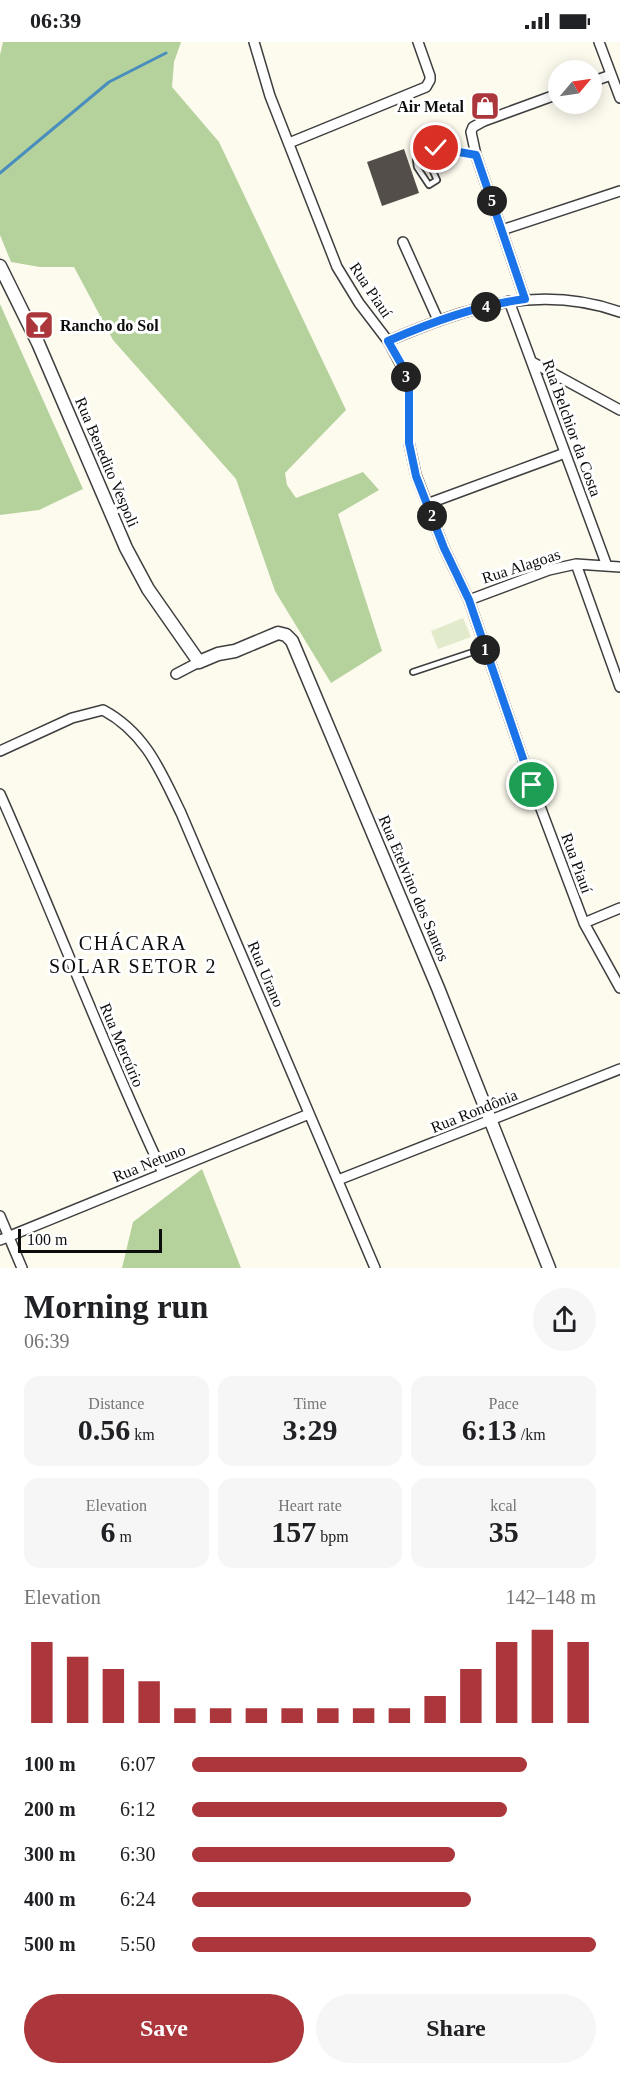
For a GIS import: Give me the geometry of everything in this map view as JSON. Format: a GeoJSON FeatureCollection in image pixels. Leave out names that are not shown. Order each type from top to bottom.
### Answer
{"type":"FeatureCollection","features":[{"type":"Feature","properties":{"kind":"street","name":"Rua Piauí"},"geometry":{"type":"LineString","coordinates":[[254,42],[270,96],[337,267],[359,303],[388,341],[404,369],[409,386],[409,443],[416,476],[444,548],[469,600],[532,785],[584,923],[620,988]]}},
{"type":"Feature","properties":{"kind":"street"},"geometry":{"type":"LineString","coordinates":[[289,143],[426,87],[430,76],[418,42]]}},
{"type":"Feature","properties":{"kind":"street"},"geometry":{"type":"LineString","coordinates":[[600,42],[620,98]]}},
{"type":"Feature","properties":{"kind":"street"},"geometry":{"type":"LineString","coordinates":[[602,78],[611,75]]}},
{"type":"Feature","properties":{"kind":"street"},"geometry":{"type":"LineString","coordinates":[[525,299],[476,155],[471,132],[478,124],[548,98]]}},
{"type":"Feature","properties":{"kind":"street"},"geometry":{"type":"LineString","coordinates":[[502,230],[620,191]]}},
{"type":"Feature","properties":{"kind":"street"},"geometry":{"type":"LineString","coordinates":[[403,242],[438,320]]}},
{"type":"Feature","properties":{"kind":"street","name":"Rua Benedito Vespoli"},"geometry":{"type":"LineString","coordinates":[[0,266],[38,343],[126,548],[148,589],[199,662]]}},
{"type":"Feature","properties":{"kind":"street"},"geometry":{"type":"LineString","coordinates":[[388,341],[438,320],[509,301],[566,300],[590,303],[620,312]]}},
{"type":"Feature","properties":{"kind":"street","name":"Rua Belchior da Costa"},"geometry":{"type":"LineString","coordinates":[[509,301],[608,566]]}},
{"type":"Feature","properties":{"kind":"street"},"geometry":{"type":"LineString","coordinates":[[532,362],[620,410]]}},
{"type":"Feature","properties":{"kind":"street"},"geometry":{"type":"LineString","coordinates":[[427,504],[565,453]]}},
{"type":"Feature","properties":{"kind":"street"},"geometry":{"type":"LineString","coordinates":[[576,564],[620,687]]}},
{"type":"Feature","properties":{"kind":"street","name":"Rua Alagoas"},"geometry":{"type":"LineString","coordinates":[[469,600],[549,570],[576,564],[620,567]]}},
{"type":"Feature","properties":{"kind":"street","name":"Rua Etelvino dos Santos"},"geometry":{"type":"LineString","coordinates":[[176,674],[218,654],[235,651],[278,633],[286,635],[292,641],[434,978],[491,1120],[546,1267]]}},
{"type":"Feature","properties":{"kind":"street","name":"Rua Urano"},"geometry":{"type":"LineString","coordinates":[[0,751],[72,718],[103,711],[121,720],[136,735],[156,762],[181,813],[375,1268]]}},
{"type":"Feature","properties":{"kind":"street","name":"Rua Mercúrio"},"geometry":{"type":"LineString","coordinates":[[0,794],[48,903],[128,1099],[163,1173]]}},
{"type":"Feature","properties":{"kind":"street"},"geometry":{"type":"LineString","coordinates":[[584,923],[620,908]]}},
{"type":"Feature","properties":{"kind":"street","name":"Rua Rondônia"},"geometry":{"type":"LineString","coordinates":[[338,1180],[620,1069]]}},
{"type":"Feature","properties":{"kind":"street","name":"Rua Netuno"},"geometry":{"type":"LineString","coordinates":[[4,1238],[309,1114]]}},
{"type":"Feature","properties":{"kind":"street"},"geometry":{"type":"LineString","coordinates":[[0,1216],[4,1238],[22,1268]]}},
{"type":"Feature","properties":{"kind":"lane"},"geometry":{"type":"LineString","coordinates":[[424,152],[437,180],[429,185],[417,167],[416,160],[424,152],[436,148],[476,155]]}},
{"type":"Feature","properties":{"kind":"lane"},"geometry":{"type":"LineString","coordinates":[[413,672],[485,648]]}},
{"type":"Feature","properties":{"kind":"green space"},"geometry":{"type":"Polygon","coordinates":[[[3,42],[181,42],[174,62],[172,87],[219,142],[346,410],[285,473],[287,485],[296,498],[363,472],[379,490],[338,514],[382,651],[331,683],[275,591],[236,479],[113,340],[74,267],[40,267],[11,262],[0,235],[0,55],[3,42]]]}},
{"type":"Feature","properties":{"kind":"green space"},"geometry":{"type":"Polygon","coordinates":[[[0,304],[83,489],[39,510],[0,515],[0,304]]]}},
{"type":"Feature","properties":{"kind":"green space"},"geometry":{"type":"Polygon","coordinates":[[[463,618],[471,637],[438,649],[431,631],[463,618]]]}},
{"type":"Feature","properties":{"kind":"green space"},"geometry":{"type":"Polygon","coordinates":[[[202,1169],[241,1268],[122,1268],[133,1222],[202,1169]]]}},
{"type":"Feature","properties":{"kind":"building"},"geometry":{"type":"Polygon","coordinates":[[[404,149],[419,193],[382,206],[367,162],[404,149]]]}},
{"type":"Feature","properties":{"kind":"waterway"},"geometry":{"type":"LineString","coordinates":[[0,173],[109,82],[166,53]]}},
{"type":"Feature","properties":{"kind":"place","name":"Air Metal"},"geometry":{"type":"Point","coordinates":[485,106]}},
{"type":"Feature","properties":{"kind":"place","name":"Rancho do Sol"},"geometry":{"type":"Point","coordinates":[39,325]}},
{"type":"Feature","properties":{"kind":"district","name":"CHÁCARA SOLAR SETOR 2"},"geometry":{"type":"Point","coordinates":[133,954]}},
{"type":"Feature","properties":{"kind":"route"},"geometry":{"type":"LineString","coordinates":[[436,148],[476,155],[525,299],[465,311],[388,341],[404,369],[409,386],[409,443],[416,476],[444,548],[469,600],[532,785]]}}]}
